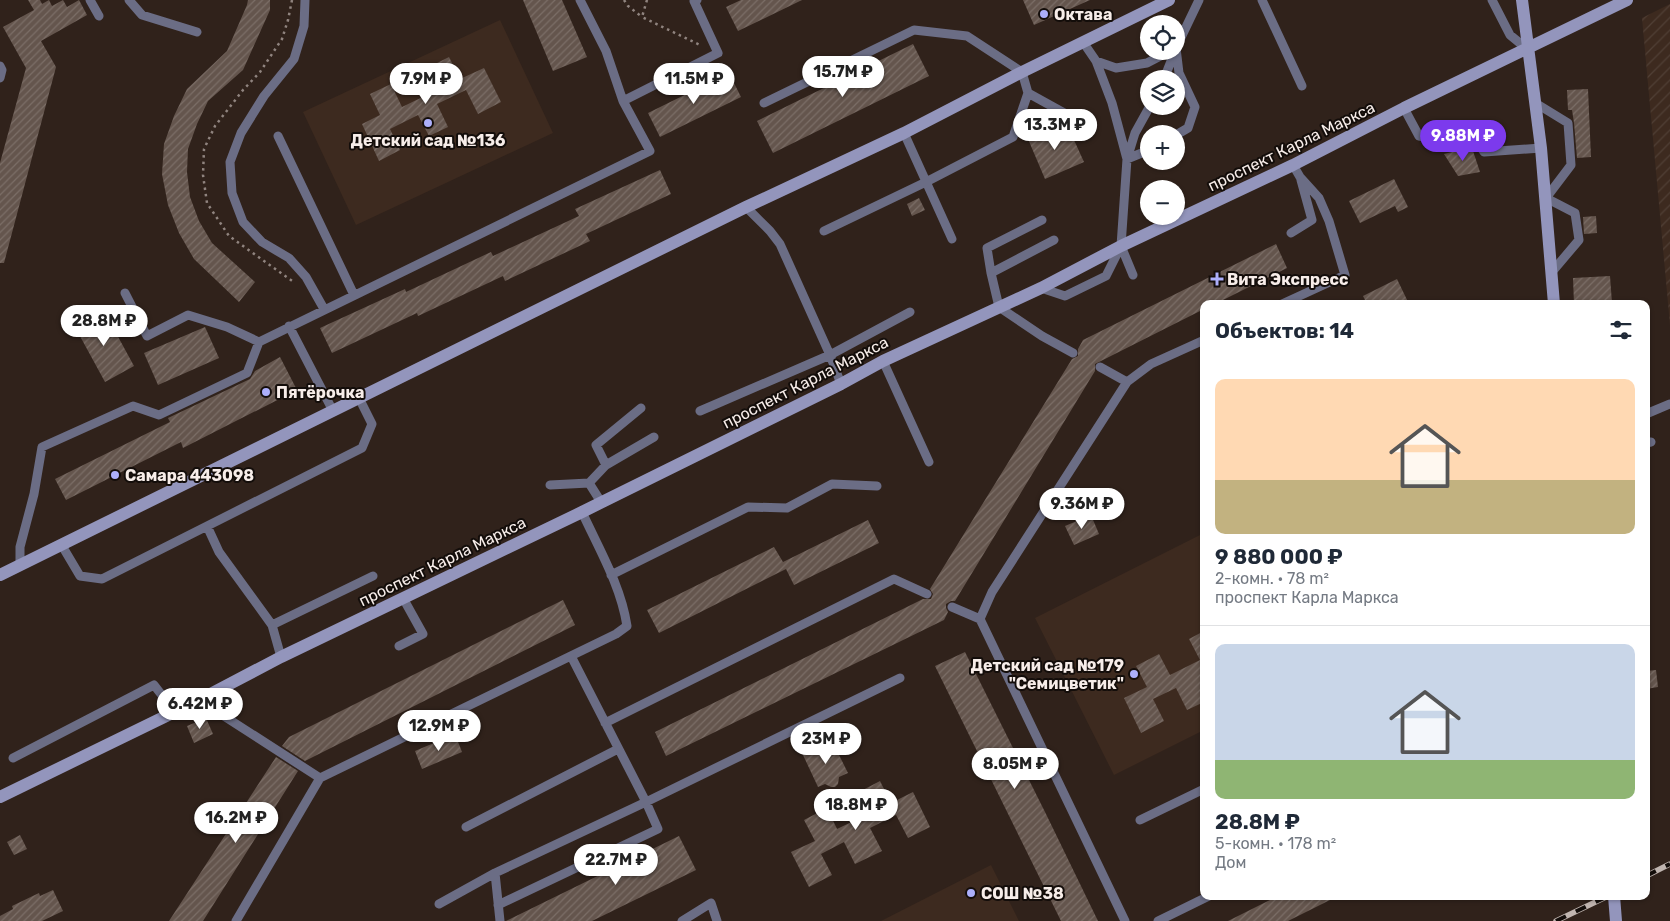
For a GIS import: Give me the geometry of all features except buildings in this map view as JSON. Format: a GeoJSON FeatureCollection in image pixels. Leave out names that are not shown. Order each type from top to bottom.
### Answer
{"type":"FeatureCollection","features":[{"type":"Feature","properties":{"kind":"main road"},"geometry":{"type":"LineString","coordinates":[[0,575],[746,207],[904,133],[1022,72],[1169,0]]}},
{"type":"Feature","properties":{"kind":"main road"},"geometry":{"type":"LineString","coordinates":[[1522,0],[1527,49],[1537,104],[1554,300]]}},
{"type":"Feature","properties":{"kind":"main road","name":"проспект Карла Маркса"},"geometry":{"type":"LineString","coordinates":[[0,797],[175,712],[281,657],[582,512],[883,361],[1041,288],[1121,246],[1627,0]]}},
{"type":"Feature","properties":{"kind":"main road"},"geometry":{"type":"LineString","coordinates":[[1614,900],[1616,921]]}},
{"type":"Feature","properties":{"kind":"lane"},"geometry":{"type":"LineString","coordinates":[[90,0],[100,16]]}},
{"type":"Feature","properties":{"kind":"lane"},"geometry":{"type":"LineString","coordinates":[[129,0],[142,15],[198,32]]}},
{"type":"Feature","properties":{"kind":"lane"},"geometry":{"type":"LineString","coordinates":[[305,0],[304,26],[294,59],[264,96],[241,133],[230,162],[232,193],[243,222],[262,242],[289,258],[306,277],[324,309]]}},
{"type":"Feature","properties":{"kind":"lane"},"geometry":{"type":"LineString","coordinates":[[20,566],[20,547],[34,494],[42,447],[134,406],[160,415],[247,373],[259,342],[650,151],[623,101],[606,50],[580,0]]}},
{"type":"Feature","properties":{"kind":"lane"},"geometry":{"type":"LineString","coordinates":[[623,101],[718,53],[694,2],[697,0]]}},
{"type":"Feature","properties":{"kind":"lane"},"geometry":{"type":"LineString","coordinates":[[1185,30],[1199,0]]}},
{"type":"Feature","properties":{"kind":"lane"},"geometry":{"type":"LineString","coordinates":[[1262,0],[1302,86]]}},
{"type":"Feature","properties":{"kind":"lane"},"geometry":{"type":"LineString","coordinates":[[1492,0],[1510,35],[1527,49]]}},
{"type":"Feature","properties":{"kind":"lane"},"geometry":{"type":"LineString","coordinates":[[764,103],[914,30],[967,36],[1022,72],[1028,93],[1013,137],[926,182],[824,230]]}},
{"type":"Feature","properties":{"kind":"lane"},"geometry":{"type":"LineString","coordinates":[[1083,42],[1096,62],[1112,103],[1128,159]]}},
{"type":"Feature","properties":{"kind":"lane"},"geometry":{"type":"LineString","coordinates":[[1096,62],[1116,68],[1147,64],[1154,60]]}},
{"type":"Feature","properties":{"kind":"lane"},"geometry":{"type":"LineString","coordinates":[[1177,60],[1179,73],[1195,107],[1188,128],[1185,130]]}},
{"type":"Feature","properties":{"kind":"lane"},"geometry":{"type":"LineString","coordinates":[[0,66],[2,70],[0,78]]}},
{"type":"Feature","properties":{"kind":"lane"},"geometry":{"type":"LineString","coordinates":[[1028,93],[1066,114]]}},
{"type":"Feature","properties":{"kind":"lane"},"geometry":{"type":"LineString","coordinates":[[1537,104],[1568,123],[1570,165],[1546,198],[1575,213],[1579,240],[1551,273]]}},
{"type":"Feature","properties":{"kind":"lane"},"geometry":{"type":"LineString","coordinates":[[1404,108],[1419,136],[1453,142],[1477,142],[1484,152],[1541,148]]}},
{"type":"Feature","properties":{"kind":"lane"},"geometry":{"type":"LineString","coordinates":[[1041,288],[1065,296],[1106,276],[1121,246],[1128,159],[1135,132],[1145,115]]}},
{"type":"Feature","properties":{"kind":"lane"},"geometry":{"type":"LineString","coordinates":[[904,133],[952,239]]}},
{"type":"Feature","properties":{"kind":"lane"},"geometry":{"type":"LineString","coordinates":[[278,136],[354,295]]}},
{"type":"Feature","properties":{"kind":"lane"},"geometry":{"type":"LineString","coordinates":[[1128,159],[1140,154]]}},
{"type":"Feature","properties":{"kind":"lane"},"geometry":{"type":"LineString","coordinates":[[1291,233],[1312,220],[1300,177],[1293,164]]}},
{"type":"Feature","properties":{"kind":"lane"},"geometry":{"type":"LineString","coordinates":[[1291,300],[1345,275],[1330,222],[1319,198],[1300,177]]}},
{"type":"Feature","properties":{"kind":"lane"},"geometry":{"type":"LineString","coordinates":[[746,207],[760,219],[780,244],[830,355],[840,384]]}},
{"type":"Feature","properties":{"kind":"lane"},"geometry":{"type":"LineString","coordinates":[[1042,220],[987,248],[990,273],[999,307],[1042,336],[1073,353]]}},
{"type":"Feature","properties":{"kind":"lane"},"geometry":{"type":"LineString","coordinates":[[990,273],[1054,240]]}},
{"type":"Feature","properties":{"kind":"lane"},"geometry":{"type":"LineString","coordinates":[[1121,246],[1133,275]]}},
{"type":"Feature","properties":{"kind":"lane"},"geometry":{"type":"LineString","coordinates":[[125,293],[146,336],[188,316],[227,327],[259,342]]}},
{"type":"Feature","properties":{"kind":"lane"},"geometry":{"type":"LineString","coordinates":[[700,411],[830,355],[910,312]]}},
{"type":"Feature","properties":{"kind":"lane"},"geometry":{"type":"LineString","coordinates":[[289,326],[333,411]]}},
{"type":"Feature","properties":{"kind":"lane"},"geometry":{"type":"LineString","coordinates":[[980,619],[992,592],[1127,382],[1151,364],[1200,342]]}},
{"type":"Feature","properties":{"kind":"lane"},"geometry":{"type":"LineString","coordinates":[[883,361],[929,462]]}},
{"type":"Feature","properties":{"kind":"lane"},"geometry":{"type":"LineString","coordinates":[[1100,368],[1127,382]]}},
{"type":"Feature","properties":{"kind":"lane"},"geometry":{"type":"LineString","coordinates":[[61,544],[80,576],[102,579],[362,448],[372,424],[359,398]]}},
{"type":"Feature","properties":{"kind":"lane"},"geometry":{"type":"LineString","coordinates":[[1650,412],[1670,404]]}},
{"type":"Feature","properties":{"kind":"lane"},"geometry":{"type":"LineString","coordinates":[[606,465],[596,445],[641,408]]}},
{"type":"Feature","properties":{"kind":"lane"},"geometry":{"type":"LineString","coordinates":[[550,485],[589,483],[606,465],[654,437]]}},
{"type":"Feature","properties":{"kind":"lane"},"geometry":{"type":"LineString","coordinates":[[589,483],[601,502]]}},
{"type":"Feature","properties":{"kind":"lane"},"geometry":{"type":"LineString","coordinates":[[611,575],[748,507],[787,508],[832,484],[877,486]]}},
{"type":"Feature","properties":{"kind":"lane"},"geometry":{"type":"LineString","coordinates":[[236,921],[320,778],[616,634],[627,626],[611,575],[582,512]]}},
{"type":"Feature","properties":{"kind":"lane"},"geometry":{"type":"LineString","coordinates":[[207,526],[219,552],[272,625],[281,657]]}},
{"type":"Feature","properties":{"kind":"lane"},"geometry":{"type":"LineString","coordinates":[[272,625],[373,576]]}},
{"type":"Feature","properties":{"kind":"lane"},"geometry":{"type":"LineString","coordinates":[[605,723],[894,579],[927,594]]}},
{"type":"Feature","properties":{"kind":"lane"},"geometry":{"type":"LineString","coordinates":[[400,646],[423,634],[403,598]]}},
{"type":"Feature","properties":{"kind":"lane"},"geometry":{"type":"LineString","coordinates":[[952,606],[980,619],[1125,921]]}},
{"type":"Feature","properties":{"kind":"lane"},"geometry":{"type":"LineString","coordinates":[[498,905],[658,829],[571,656]]}},
{"type":"Feature","properties":{"kind":"lane"},"geometry":{"type":"LineString","coordinates":[[439,904],[495,873],[646,802],[900,678]]}},
{"type":"Feature","properties":{"kind":"lane"},"geometry":{"type":"LineString","coordinates":[[12,758],[154,685],[175,712]]}},
{"type":"Feature","properties":{"kind":"lane"},"geometry":{"type":"LineString","coordinates":[[199,700],[320,778]]}},
{"type":"Feature","properties":{"kind":"lane"},"geometry":{"type":"LineString","coordinates":[[466,827],[618,749]]}},
{"type":"Feature","properties":{"kind":"lane"},"geometry":{"type":"LineString","coordinates":[[1140,820],[1200,791]]}},
{"type":"Feature","properties":{"kind":"lane"},"geometry":{"type":"LineString","coordinates":[[495,873],[500,921]]}},
{"type":"Feature","properties":{"kind":"lane"},"geometry":{"type":"LineString","coordinates":[[1158,921],[1201,900]]}},
{"type":"Feature","properties":{"kind":"lane"},"geometry":{"type":"LineString","coordinates":[[682,921],[711,903],[717,921]]}},
{"type":"Feature","properties":{"kind":"path"},"geometry":{"type":"LineString","coordinates":[[292,0],[282,39],[260,72],[243,90],[215,126],[204,148],[203,175],[207,203],[229,236],[278,272],[317,296]]}},
{"type":"Feature","properties":{"kind":"path"},"geometry":{"type":"LineString","coordinates":[[624,0],[628,6],[642,17],[718,53]]}},
{"type":"Feature","properties":{"kind":"path"},"geometry":{"type":"LineString","coordinates":[[642,17],[647,0]]}},
{"type":"Feature","properties":{"kind":"shaded area"},"geometry":{"type":"Polygon","coordinates":[[[1670,4],[1670,325],[1642,18],[1670,4]]]}},
{"type":"Feature","properties":{"kind":"shaded area","name":"Детский сад №136"},"geometry":{"type":"Polygon","coordinates":[[[500,20],[553,133],[356,225],[303,112],[500,20]]]}},
{"type":"Feature","properties":{"kind":"shaded area","name":"Детский сад №179 \"Семицветик\""},"geometry":{"type":"Polygon","coordinates":[[[1200,535],[1200,732],[1114,775],[1035,618],[1200,535]]]}},
{"type":"Feature","properties":{"kind":"shaded area","name":"СОШ №38"},"geometry":{"type":"Polygon","coordinates":[[[991,865],[1019,921],[881,921],[991,865]]]}},
{"type":"Feature","properties":{"kind":"railway"},"geometry":{"type":"LineString","coordinates":[[1650,874],[1670,864]]}},
{"type":"Feature","properties":{"kind":"railway"},"geometry":{"type":"LineString","coordinates":[[1556,921],[1600,900]]}},
{"type":"Feature","properties":{"kind":"place","name":"Октава"},"geometry":{"type":"Point","coordinates":[1044,14]}},
{"type":"Feature","properties":{"kind":"place","name":"Детский сад №136"},"geometry":{"type":"Point","coordinates":[428,123]}},
{"type":"Feature","properties":{"kind":"place","name":"Вита Экспресс"},"geometry":{"type":"Point","coordinates":[1217,279]}},
{"type":"Feature","properties":{"kind":"place","name":"Пятёрочка"},"geometry":{"type":"Point","coordinates":[266,392]}},
{"type":"Feature","properties":{"kind":"place","name":"Самара 443098"},"geometry":{"type":"Point","coordinates":[115,475]}},
{"type":"Feature","properties":{"kind":"place","name":"Детский сад №179 \"Семицветик\""},"geometry":{"type":"Point","coordinates":[1134,674]}},
{"type":"Feature","properties":{"kind":"place","name":"СОШ №38"},"geometry":{"type":"Point","coordinates":[971,893]}}]}
